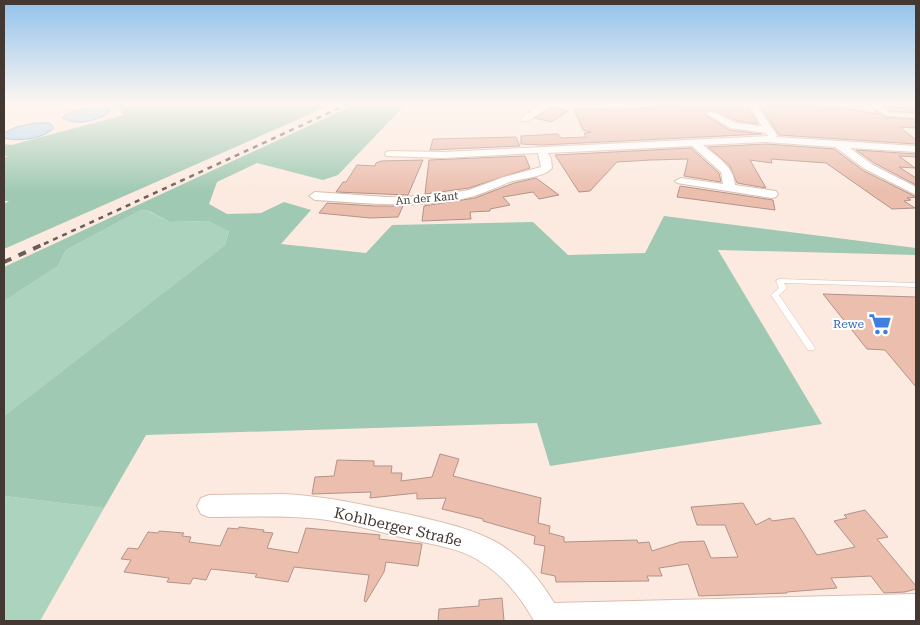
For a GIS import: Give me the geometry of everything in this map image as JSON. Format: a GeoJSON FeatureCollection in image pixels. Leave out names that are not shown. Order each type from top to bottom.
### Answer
{"type":"FeatureCollection","features":[{"type":"Feature","properties":{"kind":"street"},"geometry":{"type":"LineString","coordinates":[[770,133],[774,139]]}},
{"type":"Feature","properties":{"kind":"street"},"geometry":{"type":"LineString","coordinates":[[390,154],[443,155],[774,139],[916,148]]}},
{"type":"Feature","properties":{"kind":"street"},"geometry":{"type":"LineString","coordinates":[[695,143],[726,170],[729,176],[729,188]]}},
{"type":"Feature","properties":{"kind":"street"},"geometry":{"type":"LineString","coordinates":[[837,143],[869,167],[916,192]]}},
{"type":"Feature","properties":{"kind":"street","name":"An der Kant"},"geometry":{"type":"LineString","coordinates":[[315,196],[410,201],[461,195],[547,168],[541,150]]}},
{"type":"Feature","properties":{"kind":"street"},"geometry":{"type":"LineString","coordinates":[[681,180],[772,194]]}},
{"type":"Feature","properties":{"kind":"street","name":"Kohlberger Straße"},"geometry":{"type":"LineString","coordinates":[[209,506],[270,505],[310,507],[461,540],[486,550],[529,587],[546,619],[916,608]]}},
{"type":"Feature","properties":{"kind":"lane"},"geometry":{"type":"LineString","coordinates":[[811,348],[775,294],[783,288],[778,281],[916,285]]}},
{"type":"Feature","properties":{"kind":"green space"},"geometry":{"type":"Polygon","coordinates":[[[56,133],[267,133],[4,249],[4,204],[9,201],[4,201],[4,158],[8,156],[4,156],[4,144],[11,145],[56,133]]]}},
{"type":"Feature","properties":{"kind":"green space"},"geometry":{"type":"Polygon","coordinates":[[[293,133],[378,133],[338,175],[323,180],[257,163],[217,182],[209,204],[227,214],[261,213],[284,202],[311,210],[281,244],[366,253],[392,225],[533,222],[568,255],[645,253],[664,216],[916,248],[916,255],[718,250],[822,424],[550,466],[537,423],[146,435],[104,508],[4,496],[4,416],[225,245],[229,231],[208,221],[170,222],[149,211],[141,210],[66,250],[58,266],[4,301],[4,267],[293,133]]]}},
{"type":"Feature","properties":{"kind":"green space"},"geometry":{"type":"Polygon","coordinates":[[[141,210],[148,211],[170,222],[208,221],[229,230],[225,245],[4,416],[4,301],[58,266],[66,250],[141,210]]]}},
{"type":"Feature","properties":{"kind":"green space"},"geometry":{"type":"Polygon","coordinates":[[[4,496],[104,508],[40,621],[4,621],[4,496]]]}},
{"type":"Feature","properties":{"kind":"water"},"geometry":{"type":"Polygon","coordinates":[[[4,133],[47,133],[30,139],[16,140],[4,138],[4,133]]]}},
{"type":"Feature","properties":{"kind":"building"},"geometry":{"type":"Polygon","coordinates":[[[584,133],[762,134],[542,145],[521,144],[521,136],[558,134],[561,138],[586,137],[584,133]]]}},
{"type":"Feature","properties":{"kind":"building"},"geometry":{"type":"Polygon","coordinates":[[[778,133],[908,133],[916,140],[916,144],[779,135],[778,133]]]}},
{"type":"Feature","properties":{"kind":"building"},"geometry":{"type":"Polygon","coordinates":[[[516,137],[520,146],[430,150],[433,139],[516,137]]]}},
{"type":"Feature","properties":{"kind":"building"},"geometry":{"type":"Polygon","coordinates":[[[766,144],[834,149],[864,171],[916,197],[907,198],[911,200],[904,201],[915,208],[892,209],[826,163],[771,159],[772,163],[750,160],[766,188],[737,183],[730,166],[708,147],[766,144]]]}},
{"type":"Feature","properties":{"kind":"building"},"geometry":{"type":"Polygon","coordinates":[[[691,148],[719,173],[721,182],[684,176],[688,159],[617,162],[590,191],[579,192],[555,155],[691,148]]]}},
{"type":"Feature","properties":{"kind":"building"},"geometry":{"type":"Polygon","coordinates":[[[856,150],[916,154],[916,157],[899,156],[915,168],[899,167],[916,178],[916,185],[874,163],[856,150]]]}},
{"type":"Feature","properties":{"kind":"building"},"geometry":{"type":"Polygon","coordinates":[[[525,156],[530,168],[469,188],[425,194],[429,160],[525,156]]]}},
{"type":"Feature","properties":{"kind":"building"},"geometry":{"type":"Polygon","coordinates":[[[423,160],[408,195],[336,192],[343,182],[346,182],[357,165],[375,166],[376,163],[381,161],[423,160]]]}},
{"type":"Feature","properties":{"kind":"building"},"geometry":{"type":"Polygon","coordinates":[[[536,178],[559,195],[539,199],[533,192],[503,197],[510,205],[490,209],[490,211],[470,212],[471,219],[422,221],[424,206],[475,198],[514,183],[536,178]]]}},
{"type":"Feature","properties":{"kind":"building"},"geometry":{"type":"Polygon","coordinates":[[[680,186],[773,200],[775,210],[677,197],[680,186]]]}},
{"type":"Feature","properties":{"kind":"building"},"geometry":{"type":"Polygon","coordinates":[[[327,203],[403,206],[398,217],[370,218],[319,213],[327,203]]]}},
{"type":"Feature","properties":{"kind":"building","name":"Rewe"},"geometry":{"type":"Polygon","coordinates":[[[823,294],[916,297],[916,387],[885,350],[867,349],[823,294]]]}},
{"type":"Feature","properties":{"kind":"building"},"geometry":{"type":"Polygon","coordinates":[[[440,454],[459,459],[453,476],[541,498],[538,523],[550,526],[549,533],[564,537],[564,542],[637,540],[638,543],[649,542],[652,551],[680,542],[704,541],[711,558],[738,557],[725,525],[697,525],[691,507],[743,503],[756,525],[770,518],[772,521],[794,518],[817,555],[855,547],[834,521],[847,518],[844,515],[865,510],[888,537],[877,539],[916,586],[916,589],[905,592],[884,593],[871,576],[831,578],[837,588],[787,593],[699,596],[688,564],[659,568],[662,576],[647,576],[649,581],[556,582],[555,576],[541,573],[545,546],[534,544],[535,536],[483,521],[483,519],[442,509],[446,498],[417,499],[417,493],[370,498],[371,492],[312,494],[315,477],[334,476],[337,460],[374,461],[374,466],[392,466],[391,473],[402,473],[401,481],[432,477],[440,454]]]}},
{"type":"Feature","properties":{"kind":"building"},"geometry":{"type":"Polygon","coordinates":[[[239,527],[273,533],[267,548],[298,553],[306,528],[380,535],[379,539],[422,544],[418,566],[386,562],[384,572],[366,602],[364,601],[369,575],[294,567],[288,582],[255,577],[257,574],[211,569],[206,580],[193,578],[190,584],[167,582],[169,578],[124,572],[131,560],[121,559],[128,548],[138,549],[148,532],[184,533],[182,536],[191,537],[189,542],[220,546],[228,528],[238,529],[239,527]]]}},
{"type":"Feature","properties":{"kind":"building"},"geometry":{"type":"Polygon","coordinates":[[[502,598],[504,621],[438,621],[439,609],[479,606],[479,600],[502,598]]]}},
{"type":"Feature","properties":{"kind":"railway"},"geometry":{"type":"LineString","coordinates":[[44,244],[285,133]]}},
{"type":"Feature","properties":{"kind":"railway"},"geometry":{"type":"LineString","coordinates":[[4,262],[46,243]]}},
{"type":"Feature","properties":{"kind":"place","name":"Rewe"},"geometry":{"type":"Point","coordinates":[880,324]}}]}
